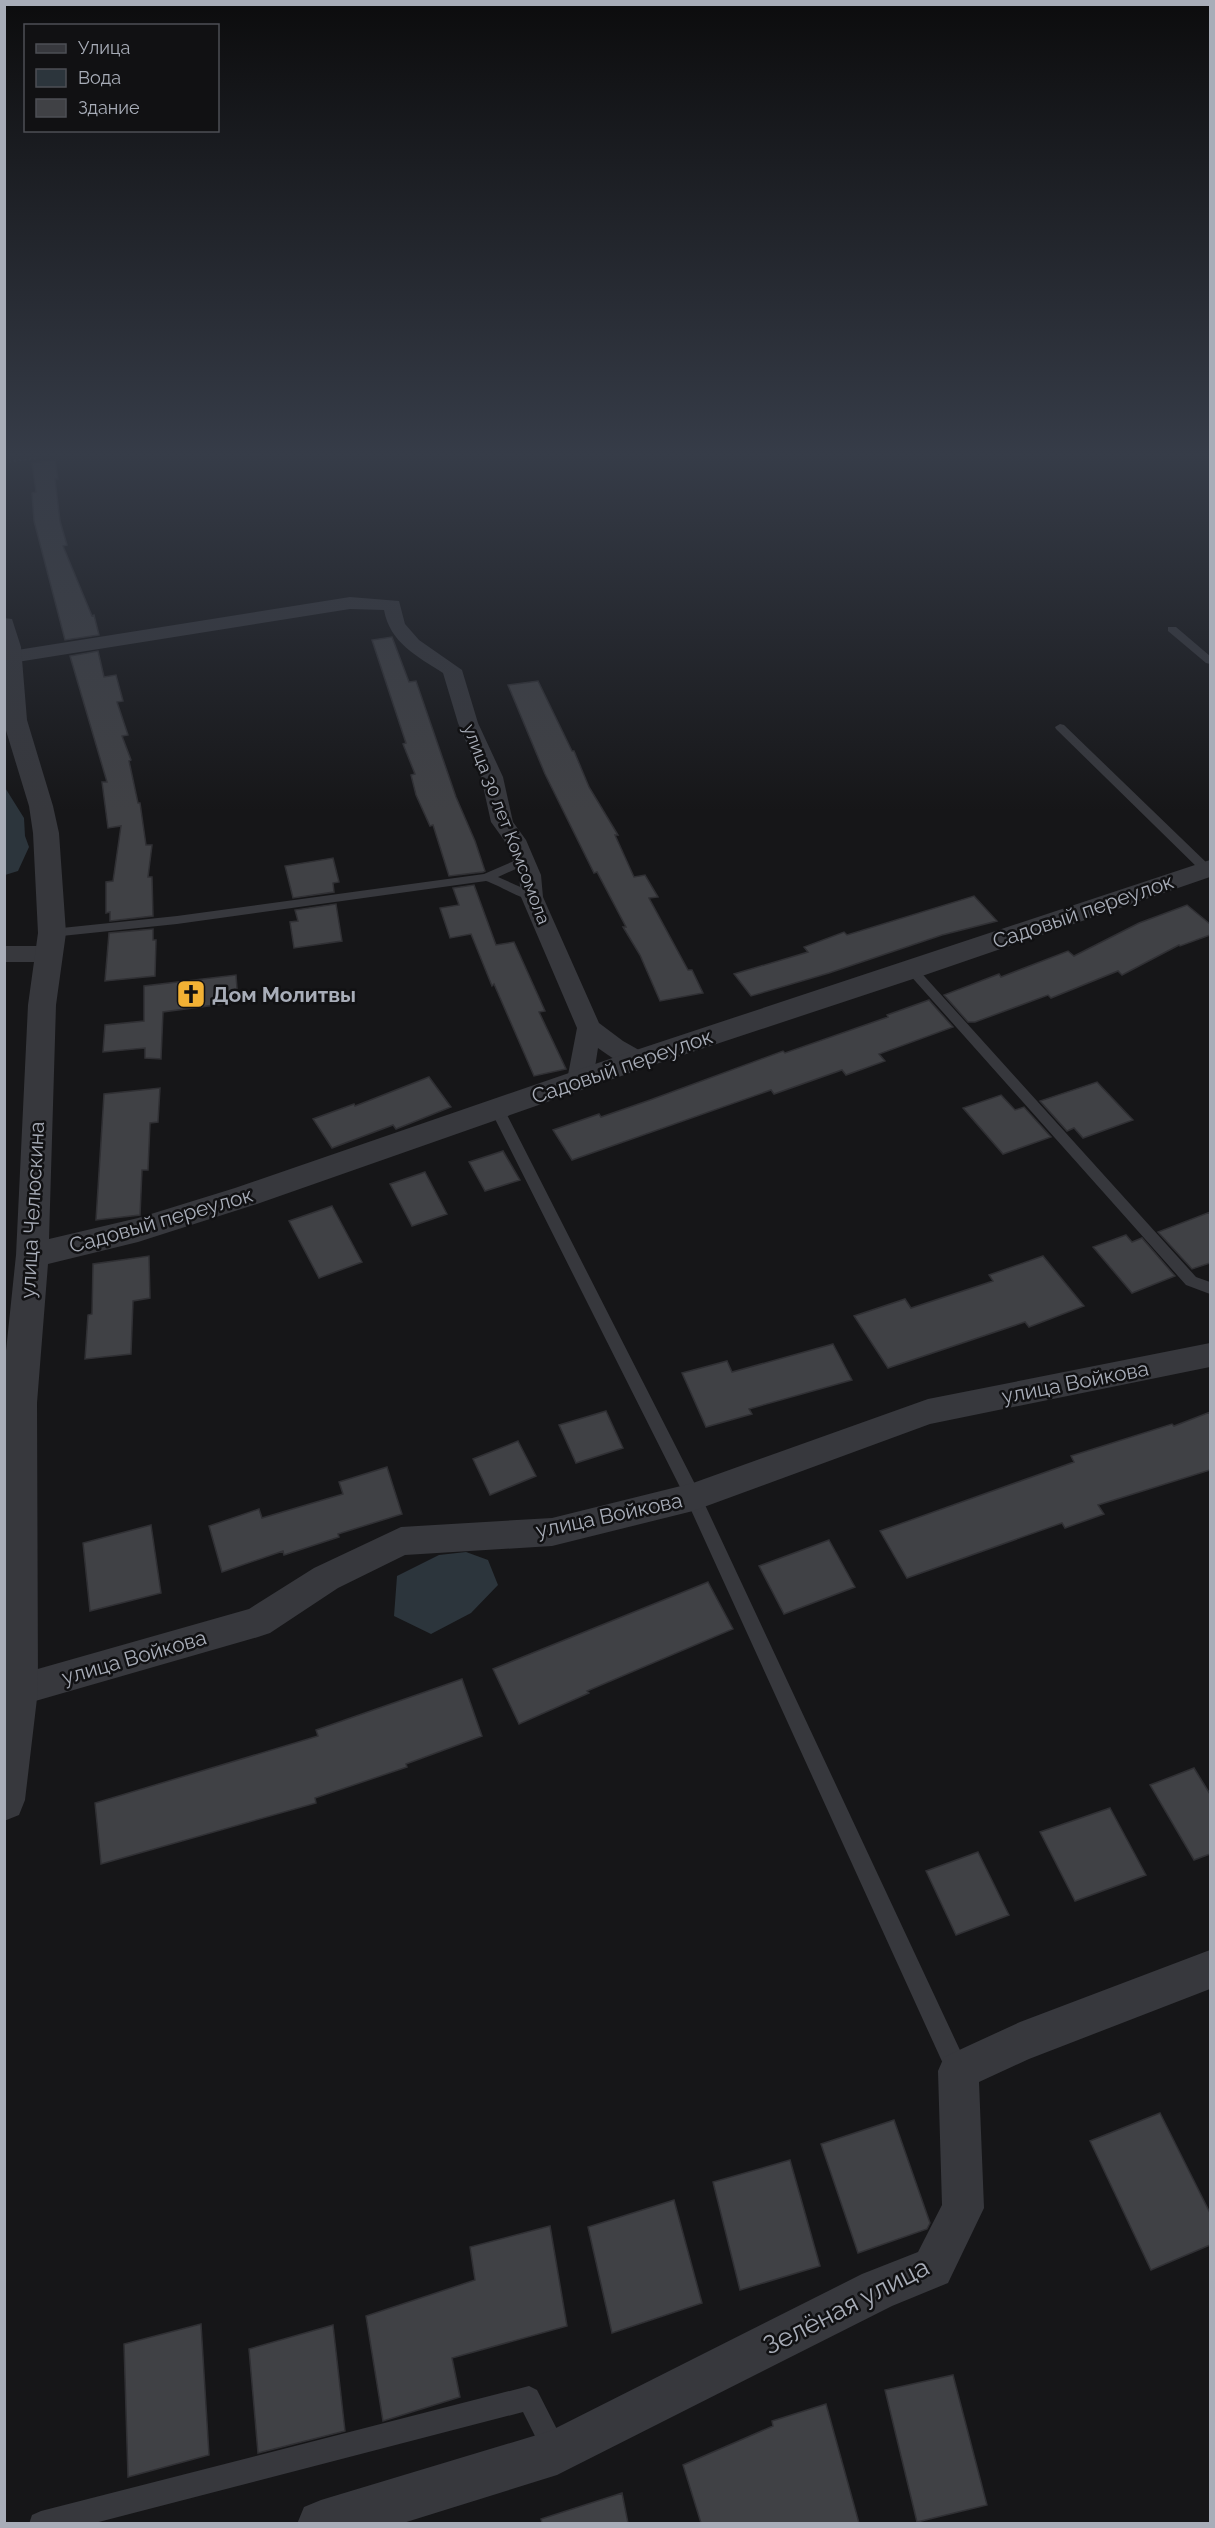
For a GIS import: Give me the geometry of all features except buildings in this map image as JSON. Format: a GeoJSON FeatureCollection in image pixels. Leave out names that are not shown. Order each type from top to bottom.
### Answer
{"type":"FeatureCollection","features":[{"type":"Feature","properties":{"kind":"street","name":"улица 30 лет Комсомола"},"geometry":{"type":"LineString","coordinates":[[7,644],[350,603],[392,605],[396,625],[412,644],[452,670],[468,723],[492,777],[502,822],[515,840],[530,875],[532,897],[589,1028],[614,1047],[637,1060]]}},
{"type":"Feature","properties":{"kind":"street","name":"улица Челюскина"},"geometry":{"type":"LineString","coordinates":[[4,1800],[18,1690],[19,1403],[32,1255],[42,1005],[50,943],[46,833],[15,720],[7,644]]}},
{"type":"Feature","properties":{"kind":"street","name":"Садовый переулок"},"geometry":{"type":"LineString","coordinates":[[32,1255],[138,1230],[246,1196],[637,1060],[912,970],[1208,869]]}},
{"type":"Feature","properties":{"kind":"street"},"geometry":{"type":"LineString","coordinates":[[4,954],[50,943]]}},
{"type":"Feature","properties":{"kind":"street"},"geometry":{"type":"LineString","coordinates":[[580,1080],[589,1028]]}},
{"type":"Feature","properties":{"kind":"street","name":"улица Войкова"},"geometry":{"type":"LineString","coordinates":[[18,1690],[258,1622],[326,1578],[401,1541],[552,1532],[693,1497],[928,1412],[1210,1354]]}},
{"type":"Feature","properties":{"kind":"street"},"geometry":{"type":"LineString","coordinates":[[958,2071],[1020,2042],[1210,1970]]}},
{"type":"Feature","properties":{"kind":"street","name":"Зелёная улица"},"geometry":{"type":"LineString","coordinates":[[321,2523],[556,2452],[878,2290],[933,2268],[963,2208],[958,2071]]}},
{"type":"Feature","properties":{"kind":"lane"},"geometry":{"type":"LineString","coordinates":[[1172,628],[1210,661]]}},
{"type":"Feature","properties":{"kind":"lane"},"geometry":{"type":"LineString","coordinates":[[1060,728],[1208,869]]}},
{"type":"Feature","properties":{"kind":"lane"},"geometry":{"type":"LineString","coordinates":[[50,943],[177,920],[487,877],[524,861]]}},
{"type":"Feature","properties":{"kind":"lane"},"geometry":{"type":"LineString","coordinates":[[487,877],[506,883],[532,897]]}},
{"type":"Feature","properties":{"kind":"lane"},"geometry":{"type":"LineString","coordinates":[[912,970],[1191,1281],[1210,1288]]}},
{"type":"Feature","properties":{"kind":"lane"},"geometry":{"type":"LineString","coordinates":[[497,1109],[693,1497],[958,2071]]}},
{"type":"Feature","properties":{"kind":"lane"},"geometry":{"type":"LineString","coordinates":[[41,2523],[529,2398],[556,2452]]}},
{"type":"Feature","properties":{"kind":"water"},"geometry":{"type":"Polygon","coordinates":[[[4,786],[24,818],[25,836],[29,847],[18,871],[5,875],[4,786]]]}},
{"type":"Feature","properties":{"kind":"water"},"geometry":{"type":"Polygon","coordinates":[[[466,1552],[488,1560],[498,1585],[471,1613],[431,1634],[394,1616],[397,1576],[439,1555],[466,1552]]]}},
{"type":"Feature","properties":{"kind":"place","name":"Дом Молитвы"},"geometry":{"type":"Point","coordinates":[191,994]}}]}
